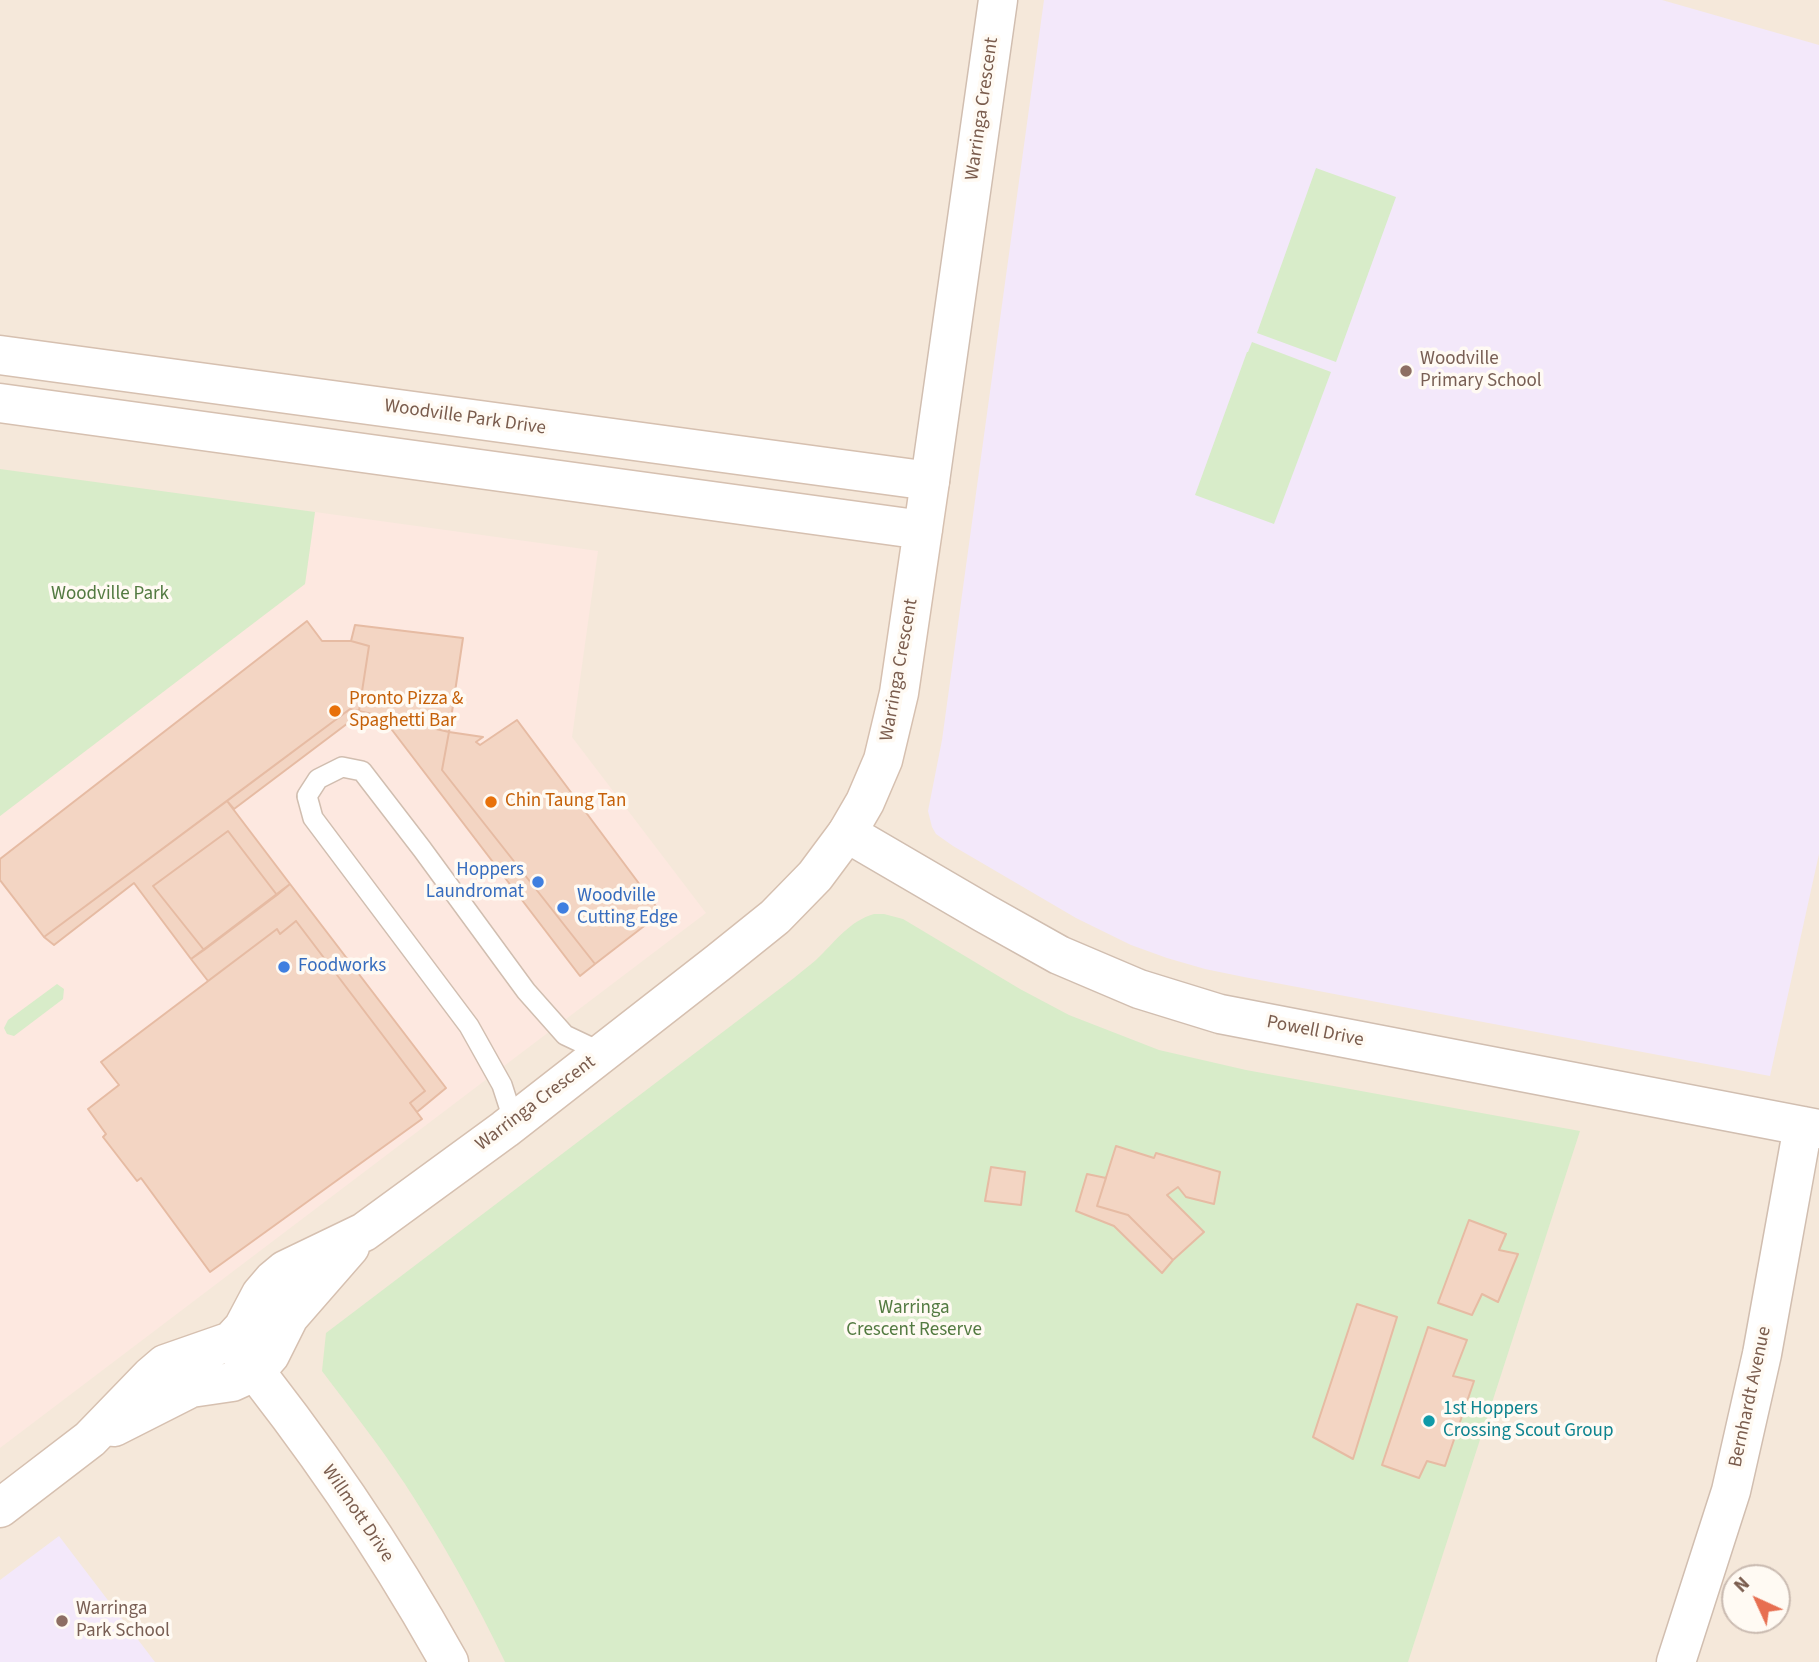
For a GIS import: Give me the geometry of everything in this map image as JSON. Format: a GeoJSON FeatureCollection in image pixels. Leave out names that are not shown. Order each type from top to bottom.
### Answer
{"type":"FeatureCollection","features":[{"type":"Feature","properties":{"kind":"street","name":"Warringa Crescent"},"geometry":{"type":"LineString","coordinates":[[231,1341],[243,1328],[261,1294],[285,1270],[364,1232],[514,1122],[775,917],[815,876],[865,802],[883,760],[899,693],[998,0]]}},
{"type":"Feature","properties":{"kind":"street","name":"Woodville Park Drive"},"geometry":{"type":"LineString","coordinates":[[0,355],[930,481]]}},
{"type":"Feature","properties":{"kind":"street"},"geometry":{"type":"LineString","coordinates":[[0,404],[923,530]]}},
{"type":"Feature","properties":{"kind":"street","name":"Powell Drive"},"geometry":{"type":"LineString","coordinates":[[846,833],[1059,955],[1139,989],[1208,1011],[1811,1128]]}},
{"type":"Feature","properties":{"kind":"street","name":"Bernhardt Avenue"},"geometry":{"type":"LineString","coordinates":[[1676,1662],[1731,1491],[1811,1128]]}},
{"type":"Feature","properties":{"kind":"street","name":"Warringa Crescent"},"geometry":{"type":"LineString","coordinates":[[256,1371],[270,1355],[289,1317],[364,1232]]}},
{"type":"Feature","properties":{"kind":"street"},"geometry":{"type":"LineString","coordinates":[[0,1508],[90,1439],[165,1364],[231,1341]]}},
{"type":"Feature","properties":{"kind":"street","name":"Willmott Drive"},"geometry":{"type":"LineString","coordinates":[[231,1341],[256,1371],[352,1504],[403,1582],[449,1662]]}},
{"type":"Feature","properties":{"kind":"street"},"geometry":{"type":"LineString","coordinates":[[90,1439],[191,1388],[232,1382],[256,1371]]}},
{"type":"Feature","properties":{"kind":"lane"},"geometry":{"type":"LineString","coordinates":[[514,1122],[502,1085],[469,1026],[313,818],[307,796],[318,779],[342,767],[362,772],[526,991],[565,1035],[603,1053]]}},
{"type":"Feature","properties":{"kind":"shaded area"},"geometry":{"type":"Polygon","coordinates":[[[0,0],[1819,0],[1819,1662],[0,1662],[0,0]]]}},
{"type":"Feature","properties":{"kind":"shaded area","name":"Woodville Primary School"},"geometry":{"type":"Polygon","coordinates":[[[1044,0],[1662,0],[1819,45],[1819,854],[1770,1076],[1244,977],[1167,958],[1131,945],[1076,918],[936,834],[928,811],[942,740],[1044,0]]]}},
{"type":"Feature","properties":{"kind":"shaded area"},"geometry":{"type":"Polygon","coordinates":[[[315,512],[598,551],[572,737],[706,913],[0,1448],[0,816],[305,584],[315,512]]]}},
{"type":"Feature","properties":{"kind":"shaded area","name":"Warringa Park School"},"geometry":{"type":"Polygon","coordinates":[[[59,1536],[155,1662],[0,1662],[0,1580],[59,1536]]]}},
{"type":"Feature","properties":{"kind":"green space"},"geometry":{"type":"Polygon","coordinates":[[[1316,168],[1396,197],[1336,362],[1257,333],[1316,168]]]}},
{"type":"Feature","properties":{"kind":"green space"},"geometry":{"type":"Polygon","coordinates":[[[1252,342],[1331,372],[1274,524],[1195,495],[1252,342]]]}},
{"type":"Feature","properties":{"kind":"green space","name":"Woodville Park"},"geometry":{"type":"Polygon","coordinates":[[[0,469],[315,512],[305,584],[0,816],[0,469]]]}},
{"type":"Feature","properties":{"kind":"green space","name":"Warringa Crescent Reserve"},"geometry":{"type":"Polygon","coordinates":[[[874,914],[903,919],[1069,1015],[1159,1050],[1246,1070],[1580,1131],[1408,1662],[505,1662],[470,1594],[419,1506],[385,1455],[322,1371],[326,1333],[794,978],[849,927],[874,914]]]}},
{"type":"Feature","properties":{"kind":"green space"},"geometry":{"type":"Polygon","coordinates":[[[57,984],[64,989],[63,999],[14,1036],[7,1034],[4,1028],[8,1020],[57,984]]]}},
{"type":"Feature","properties":{"kind":"building"},"geometry":{"type":"Polygon","coordinates":[[[307,621],[322,641],[351,641],[369,646],[359,711],[350,709],[44,937],[0,880],[0,859],[307,621]]]}},
{"type":"Feature","properties":{"kind":"building"},"geometry":{"type":"Polygon","coordinates":[[[355,625],[463,638],[449,732],[359,711],[369,646],[351,641],[355,625]]]}},
{"type":"Feature","properties":{"kind":"building"},"geometry":{"type":"Polygon","coordinates":[[[350,709],[449,732],[442,770],[595,964],[580,976],[389,726],[352,720],[234,809],[227,801],[350,709]]]}},
{"type":"Feature","properties":{"kind":"building"},"geometry":{"type":"Polygon","coordinates":[[[517,720],[661,913],[595,964],[442,770],[449,732],[483,737],[476,742],[480,745],[517,720]]]}},
{"type":"Feature","properties":{"kind":"building"},"geometry":{"type":"Polygon","coordinates":[[[227,801],[290,884],[277,895],[228,831],[153,886],[204,950],[191,959],[134,883],[54,945],[44,937],[227,801]]]}},
{"type":"Feature","properties":{"kind":"building"},"geometry":{"type":"Polygon","coordinates":[[[228,831],[277,895],[204,950],[153,886],[228,831]]]}},
{"type":"Feature","properties":{"kind":"building"},"geometry":{"type":"Polygon","coordinates":[[[290,884],[446,1088],[417,1112],[410,1103],[425,1091],[296,921],[280,934],[277,929],[208,981],[191,959],[290,884]]]}},
{"type":"Feature","properties":{"kind":"building"},"geometry":{"type":"Polygon","coordinates":[[[296,921],[425,1091],[410,1103],[422,1119],[210,1272],[141,1178],[137,1181],[103,1137],[106,1134],[88,1109],[119,1085],[101,1062],[277,929],[280,934],[296,921]]]}},
{"type":"Feature","properties":{"kind":"building"},"geometry":{"type":"Polygon","coordinates":[[[1116,1146],[1154,1158],[1156,1153],[1220,1172],[1214,1204],[1186,1197],[1178,1187],[1167,1195],[1204,1232],[1173,1260],[1128,1215],[1097,1206],[1116,1146]]]}},
{"type":"Feature","properties":{"kind":"building"},"geometry":{"type":"Polygon","coordinates":[[[991,1167],[1025,1172],[1021,1205],[985,1201],[991,1167]]]}},
{"type":"Feature","properties":{"kind":"building"},"geometry":{"type":"Polygon","coordinates":[[[1087,1174],[1106,1178],[1097,1206],[1128,1215],[1173,1260],[1162,1273],[1114,1226],[1076,1211],[1087,1174]]]}},
{"type":"Feature","properties":{"kind":"building"},"geometry":{"type":"Polygon","coordinates":[[[1469,1220],[1506,1234],[1499,1250],[1518,1254],[1498,1302],[1482,1294],[1472,1315],[1438,1303],[1469,1220]]]}},
{"type":"Feature","properties":{"kind":"building"},"geometry":{"type":"Polygon","coordinates":[[[1357,1304],[1397,1317],[1353,1459],[1313,1437],[1357,1304]]]}},
{"type":"Feature","properties":{"kind":"building","name":"1st Hoppers Crossing Scout Group"},"geometry":{"type":"Polygon","coordinates":[[[1428,1327],[1467,1340],[1453,1376],[1474,1381],[1445,1466],[1427,1461],[1419,1478],[1382,1465],[1428,1327]]]}},
{"type":"Feature","properties":{"kind":"place","name":"Woodville Primary School"},"geometry":{"type":"Point","coordinates":[1406,371]}},
{"type":"Feature","properties":{"kind":"place","name":"Pronto Pizza & Spaghetti Bar"},"geometry":{"type":"Point","coordinates":[335,711]}},
{"type":"Feature","properties":{"kind":"place","name":"Chin Taung Tan"},"geometry":{"type":"Point","coordinates":[491,802]}},
{"type":"Feature","properties":{"kind":"place","name":"Hoppers Laundromat"},"geometry":{"type":"Point","coordinates":[538,882]}},
{"type":"Feature","properties":{"kind":"place","name":"Woodville Cutting Edge"},"geometry":{"type":"Point","coordinates":[563,908]}},
{"type":"Feature","properties":{"kind":"place","name":"Foodworks"},"geometry":{"type":"Point","coordinates":[284,967]}},
{"type":"Feature","properties":{"kind":"place","name":"1st Hoppers Crossing Scout Group"},"geometry":{"type":"Point","coordinates":[1429,1421]}},
{"type":"Feature","properties":{"kind":"place","name":"Warringa Park School"},"geometry":{"type":"Point","coordinates":[62,1621]}}]}
